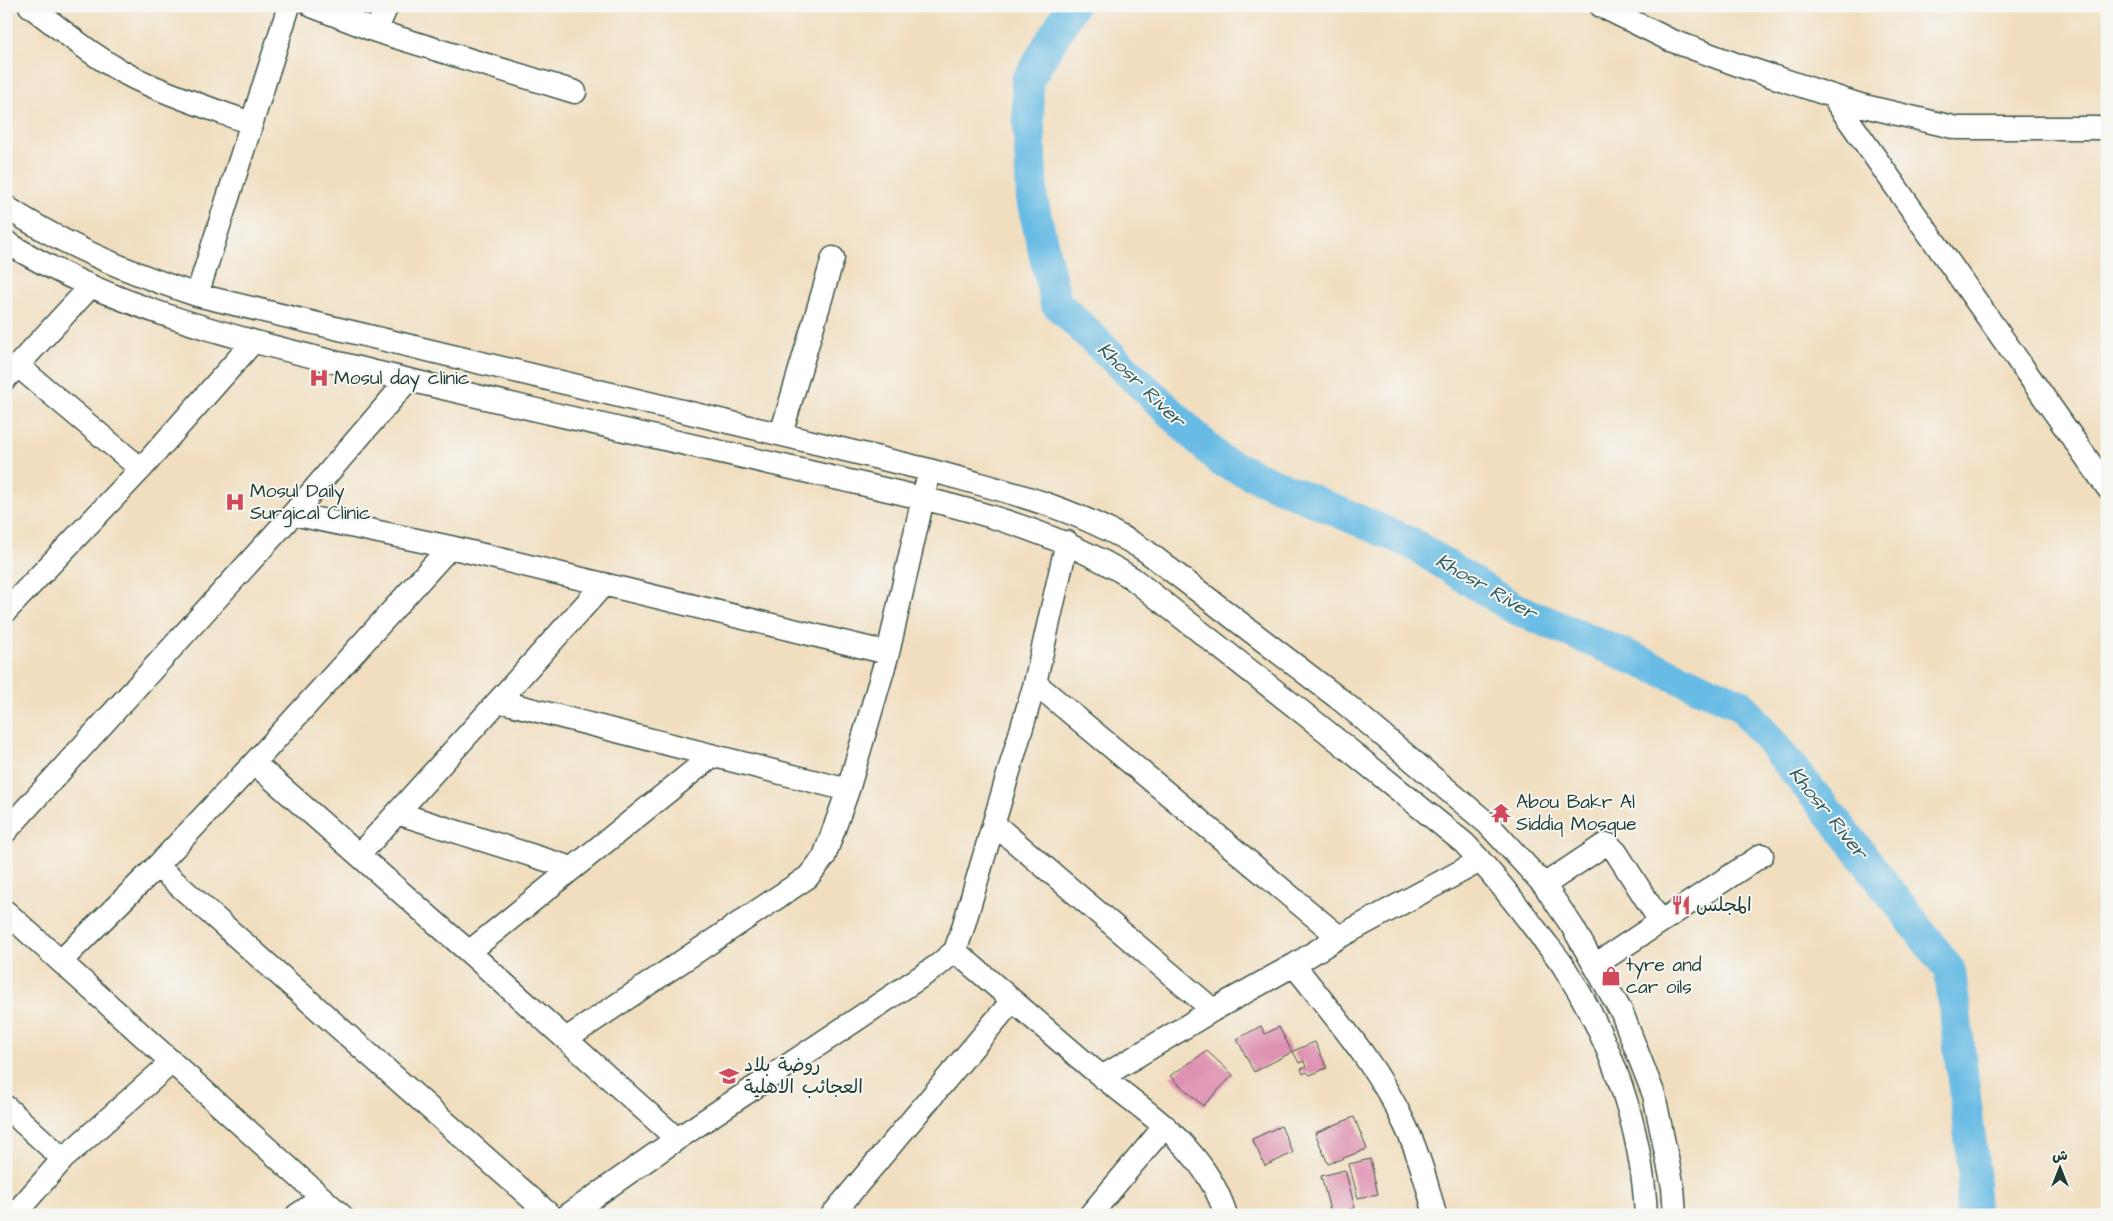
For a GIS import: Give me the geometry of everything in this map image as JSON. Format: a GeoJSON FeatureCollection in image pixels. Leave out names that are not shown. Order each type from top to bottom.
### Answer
{"type":"FeatureCollection","features":[{"type":"Feature","properties":{"kind":"street"},"geometry":{"type":"LineString","coordinates":[[30,6],[105,61],[133,78],[251,123]]}},
{"type":"Feature","properties":{"kind":"street"},"geometry":{"type":"LineString","coordinates":[[197,295],[289,6]]}},
{"type":"Feature","properties":{"kind":"street"},"geometry":{"type":"LineString","coordinates":[[312,6],[376,31],[575,92]]}},
{"type":"Feature","properties":{"kind":"street"},"geometry":{"type":"LineString","coordinates":[[376,31],[386,6]]}},
{"type":"Feature","properties":{"kind":"street"},"geometry":{"type":"LineString","coordinates":[[1601,6],[1670,40],[1741,66],[1832,96],[1957,128],[2107,128]]}},
{"type":"Feature","properties":{"kind":"street"},"geometry":{"type":"LineString","coordinates":[[1832,96],[2107,487]]}},
{"type":"Feature","properties":{"kind":"street"},"geometry":{"type":"LineString","coordinates":[[6,208],[38,228],[91,254],[151,280],[197,295],[929,470],[1046,502],[1118,533],[1146,551],[1342,701],[1488,824],[1544,885],[1572,926],[1622,1013],[1654,1095],[1673,1187],[1676,1215]]}},
{"type":"Feature","properties":{"kind":"street"},"geometry":{"type":"LineString","coordinates":[[6,242],[32,258],[144,309],[253,342],[408,380],[924,498],[1014,524],[1067,542],[1100,558],[1132,578],[1321,727],[1464,843],[1480,861],[1564,967],[1596,1024],[1613,1064],[1637,1146],[1646,1215]]}},
{"type":"Feature","properties":{"kind":"street"},"geometry":{"type":"LineString","coordinates":[[781,434],[833,258]]}},
{"type":"Feature","properties":{"kind":"street"},"geometry":{"type":"LineString","coordinates":[[91,286],[12,372],[140,469]]}},
{"type":"Feature","properties":{"kind":"street"},"geometry":{"type":"LineString","coordinates":[[6,611],[140,469],[253,342]]}},
{"type":"Feature","properties":{"kind":"street"},"geometry":{"type":"LineString","coordinates":[[6,831],[293,514],[408,380]]}},
{"type":"Feature","properties":{"kind":"street"},"geometry":{"type":"LineString","coordinates":[[566,1040],[808,876],[824,857],[848,790],[888,653],[929,470]]}},
{"type":"Feature","properties":{"kind":"street"},"geometry":{"type":"LineString","coordinates":[[293,514],[450,547],[888,653]]}},
{"type":"Feature","properties":{"kind":"street"},"geometry":{"type":"LineString","coordinates":[[568,1215],[677,1139],[937,966],[955,951],[1035,683],[1067,542]]}},
{"type":"Feature","properties":{"kind":"street"},"geometry":{"type":"LineString","coordinates":[[61,961],[157,866],[254,764],[450,547]]}},
{"type":"Feature","properties":{"kind":"street"},"geometry":{"type":"LineString","coordinates":[[359,855],[604,584]]}},
{"type":"Feature","properties":{"kind":"street"},"geometry":{"type":"LineString","coordinates":[[1035,683],[1339,937]]}},
{"type":"Feature","properties":{"kind":"street"},"geometry":{"type":"LineString","coordinates":[[499,701],[848,790]]}},
{"type":"Feature","properties":{"kind":"street"},"geometry":{"type":"LineString","coordinates":[[1321,727],[1342,701]]}},
{"type":"Feature","properties":{"kind":"street"},"geometry":{"type":"LineString","coordinates":[[469,952],[712,756]]}},
{"type":"Feature","properties":{"kind":"street"},"geometry":{"type":"LineString","coordinates":[[254,764],[469,952],[677,1139]]}},
{"type":"Feature","properties":{"kind":"street"},"geometry":{"type":"LineString","coordinates":[[397,813],[572,868]]}},
{"type":"Feature","properties":{"kind":"street"},"geometry":{"type":"LineString","coordinates":[[994,824],[1213,1010]]}},
{"type":"Feature","properties":{"kind":"street"},"geometry":{"type":"LineString","coordinates":[[1544,885],[1604,845],[1609,845],[1616,852],[1660,922]]}},
{"type":"Feature","properties":{"kind":"street"},"geometry":{"type":"LineString","coordinates":[[1594,965],[1762,855]]}},
{"type":"Feature","properties":{"kind":"street"},"geometry":{"type":"LineString","coordinates":[[1102,1077],[1213,1010],[1294,966],[1339,937],[1480,861]]}},
{"type":"Feature","properties":{"kind":"street"},"geometry":{"type":"LineString","coordinates":[[157,866],[550,1215]]}},
{"type":"Feature","properties":{"kind":"street"},"geometry":{"type":"LineString","coordinates":[[6,912],[341,1215]]}},
{"type":"Feature","properties":{"kind":"street"},"geometry":{"type":"LineString","coordinates":[[955,951],[1102,1077],[1165,1126],[1197,1159],[1221,1197],[1226,1215]]}},
{"type":"Feature","properties":{"kind":"street"},"geometry":{"type":"LineString","coordinates":[[1294,966],[1369,1063],[1405,1124],[1425,1174],[1435,1215]]}},
{"type":"Feature","properties":{"kind":"street"},"geometry":{"type":"LineString","coordinates":[[832,1215],[1012,1001]]}},
{"type":"Feature","properties":{"kind":"street"},"geometry":{"type":"LineString","coordinates":[[14,1215],[63,1159],[172,1062]]}},
{"type":"Feature","properties":{"kind":"street"},"geometry":{"type":"LineString","coordinates":[[6,1107],[63,1159]]}},
{"type":"Feature","properties":{"kind":"street"},"geometry":{"type":"LineString","coordinates":[[1090,1215],[1165,1126]]}},
{"type":"Feature","properties":{"kind":"street"},"geometry":{"type":"LineString","coordinates":[[297,1215],[322,1198]]}},
{"type":"Feature","properties":{"kind":"building"},"geometry":{"type":"Polygon","coordinates":[[[1261,1026],[1265,1034],[1279,1027],[1292,1052],[1254,1072],[1237,1039],[1261,1026]]]}},
{"type":"Feature","properties":{"kind":"building"},"geometry":{"type":"Polygon","coordinates":[[[1315,1042],[1327,1068],[1310,1075],[1307,1072],[1303,1074],[1301,1069],[1306,1067],[1304,1061],[1299,1063],[1293,1051],[1315,1042]]]}},
{"type":"Feature","properties":{"kind":"building"},"geometry":{"type":"Polygon","coordinates":[[[1207,1051],[1233,1075],[1203,1106],[1170,1076],[1207,1051]]]}},
{"type":"Feature","properties":{"kind":"building"},"geometry":{"type":"Polygon","coordinates":[[[1354,1117],[1367,1149],[1328,1164],[1315,1133],[1354,1117]]]}},
{"type":"Feature","properties":{"kind":"building"},"geometry":{"type":"Polygon","coordinates":[[[1281,1126],[1293,1153],[1265,1166],[1252,1139],[1281,1126]]]}},
{"type":"Feature","properties":{"kind":"building"},"geometry":{"type":"Polygon","coordinates":[[[1370,1159],[1378,1194],[1358,1198],[1349,1164],[1370,1159]]]}},
{"type":"Feature","properties":{"kind":"building"},"geometry":{"type":"Polygon","coordinates":[[[1345,1170],[1355,1208],[1331,1214],[1321,1176],[1345,1170]]]}},
{"type":"Feature","properties":{"kind":"waterway","name":"Khosr River"},"geometry":{"type":"LineString","coordinates":[[1072,6],[1027,81],[1032,200],[1056,303],[1221,461],[1411,543],[1512,607],[1740,704],[1846,834],[1950,971],[1974,1172],[1971,1215]]}},
{"type":"Feature","properties":{"kind":"place","name":"Mosul day clinic"},"geometry":{"type":"Point","coordinates":[319,378]}},
{"type":"Feature","properties":{"kind":"place","name":"Mosul Daily Surgical Clinic"},"geometry":{"type":"Point","coordinates":[235,502]}},
{"type":"Feature","properties":{"kind":"place","name":"Abou Bakr Al Siddiq Mosque"},"geometry":{"type":"Point","coordinates":[1501,813]}},
{"type":"Feature","properties":{"kind":"place","name":"المجلس"},"geometry":{"type":"Point","coordinates":[1681,905]}},
{"type":"Feature","properties":{"kind":"place","name":"tyre and car oils"},"geometry":{"type":"Point","coordinates":[1611,976]}},
{"type":"Feature","properties":{"kind":"place","name":"روضة بلاد العجائب الاهلية"},"geometry":{"type":"Point","coordinates":[729,1076]}}]}
